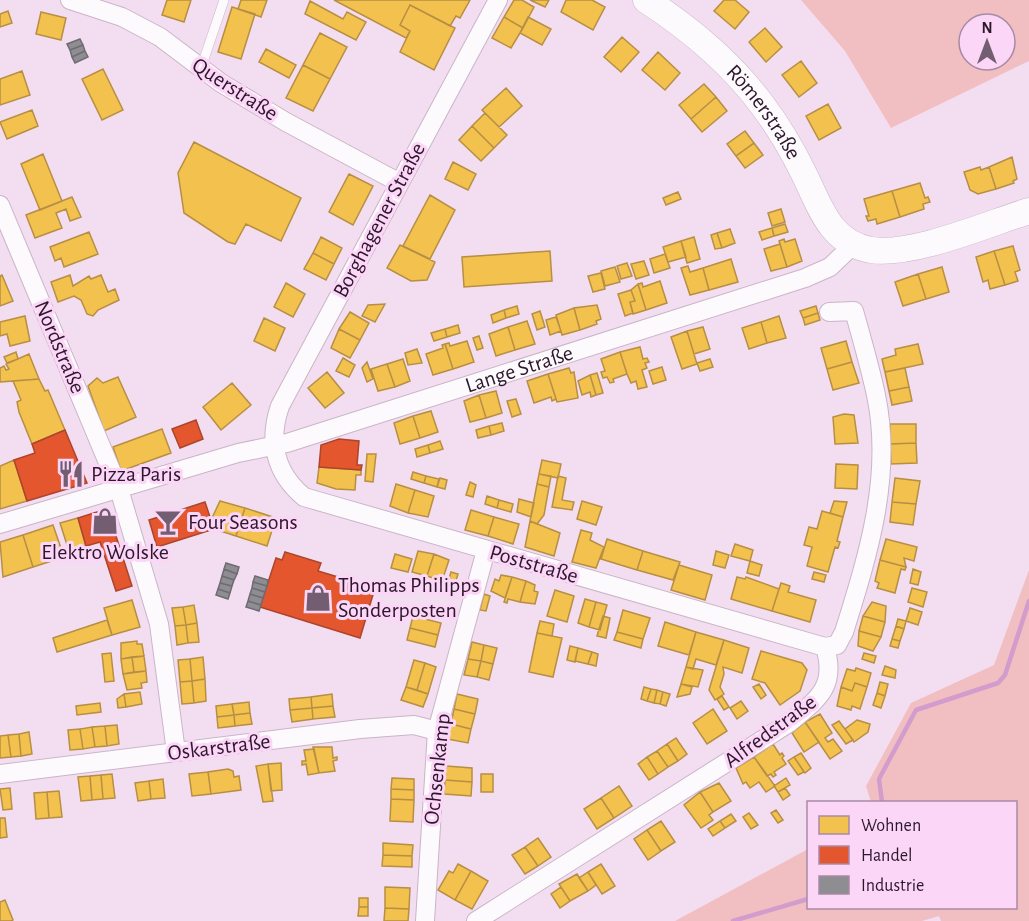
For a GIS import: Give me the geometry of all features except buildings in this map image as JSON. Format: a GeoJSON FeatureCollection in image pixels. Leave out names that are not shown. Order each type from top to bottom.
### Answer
{"type":"FeatureCollection","features":[{"type":"Feature","properties":{"kind":"main road","name":"Römerstraße"},"geometry":{"type":"LineString","coordinates":[[646,0],[673,18],[716,55],[764,107],[802,168],[823,216],[836,233],[853,245]]}},
{"type":"Feature","properties":{"kind":"main road"},"geometry":{"type":"LineString","coordinates":[[853,245],[879,250],[909,249],[1029,211]]}},
{"type":"Feature","properties":{"kind":"street","name":"Querstraße"},"geometry":{"type":"LineString","coordinates":[[70,0],[122,17],[160,37],[221,83],[286,122],[399,182]]}},
{"type":"Feature","properties":{"kind":"street","name":"Borghagener Straße"},"geometry":{"type":"LineString","coordinates":[[273,445],[274,424],[280,406],[498,0]]}},
{"type":"Feature","properties":{"kind":"street","name":"Nordstraße"},"geometry":{"type":"LineString","coordinates":[[0,205],[119,489],[159,624],[176,752]]}},
{"type":"Feature","properties":{"kind":"street","name":"Lange Straße"},"geometry":{"type":"LineString","coordinates":[[0,524],[297,440],[805,278],[830,267],[853,245]]}},
{"type":"Feature","properties":{"kind":"street"},"geometry":{"type":"LineString","coordinates":[[825,647],[837,645],[844,632],[876,518],[881,472],[877,397],[854,311],[829,312]]}},
{"type":"Feature","properties":{"kind":"street","name":"Poststraße"},"geometry":{"type":"LineString","coordinates":[[273,445],[280,467],[291,486],[304,497],[825,647]]}},
{"type":"Feature","properties":{"kind":"street","name":"Ochsenkamp"},"geometry":{"type":"LineString","coordinates":[[425,921],[437,731],[486,550]]}},
{"type":"Feature","properties":{"kind":"street","name":"Alfredstraße"},"geometry":{"type":"LineString","coordinates":[[476,921],[789,723],[824,693],[829,675],[825,647]]}},
{"type":"Feature","properties":{"kind":"street","name":"Oskarstraße"},"geometry":{"type":"LineString","coordinates":[[0,774],[371,729],[414,725],[437,731]]}},
{"type":"Feature","properties":{"kind":"lane"},"geometry":{"type":"LineString","coordinates":[[201,68],[224,0]]}},
{"type":"Feature","properties":{"kind":"shaded area"},"geometry":{"type":"Polygon","coordinates":[[[801,0],[1029,0],[1029,61],[1017,67],[1017,12],[957,12],[957,72],[1006,72],[891,128],[845,51],[801,0]]]}},
{"type":"Feature","properties":{"kind":"shaded area"},"geometry":{"type":"Polygon","coordinates":[[[1029,570],[1029,921],[941,921],[939,916],[922,921],[675,921],[807,850],[807,909],[1017,909],[1017,801],[871,801],[866,786],[911,703],[994,665],[1029,570]]]}},
{"type":"Feature","properties":{"kind":"waterway"},"geometry":{"type":"LineString","coordinates":[[882,801],[879,779],[916,710],[998,683],[1005,675],[1029,601]]}},
{"type":"Feature","properties":{"kind":"waterway"},"geometry":{"type":"LineString","coordinates":[[733,921],[807,899]]}},
{"type":"Feature","properties":{"kind":"place","name":"Pizza Paris"},"geometry":{"type":"Point","coordinates":[71,474]}},
{"type":"Feature","properties":{"kind":"place","name":"Elektro Wolske"},"geometry":{"type":"Point","coordinates":[105,521]}},
{"type":"Feature","properties":{"kind":"place","name":"Four Seasons"},"geometry":{"type":"Point","coordinates":[168,522]}},
{"type":"Feature","properties":{"kind":"place","name":"Thomas Philipps Sonderposten"},"geometry":{"type":"Point","coordinates":[318,598]}}]}
